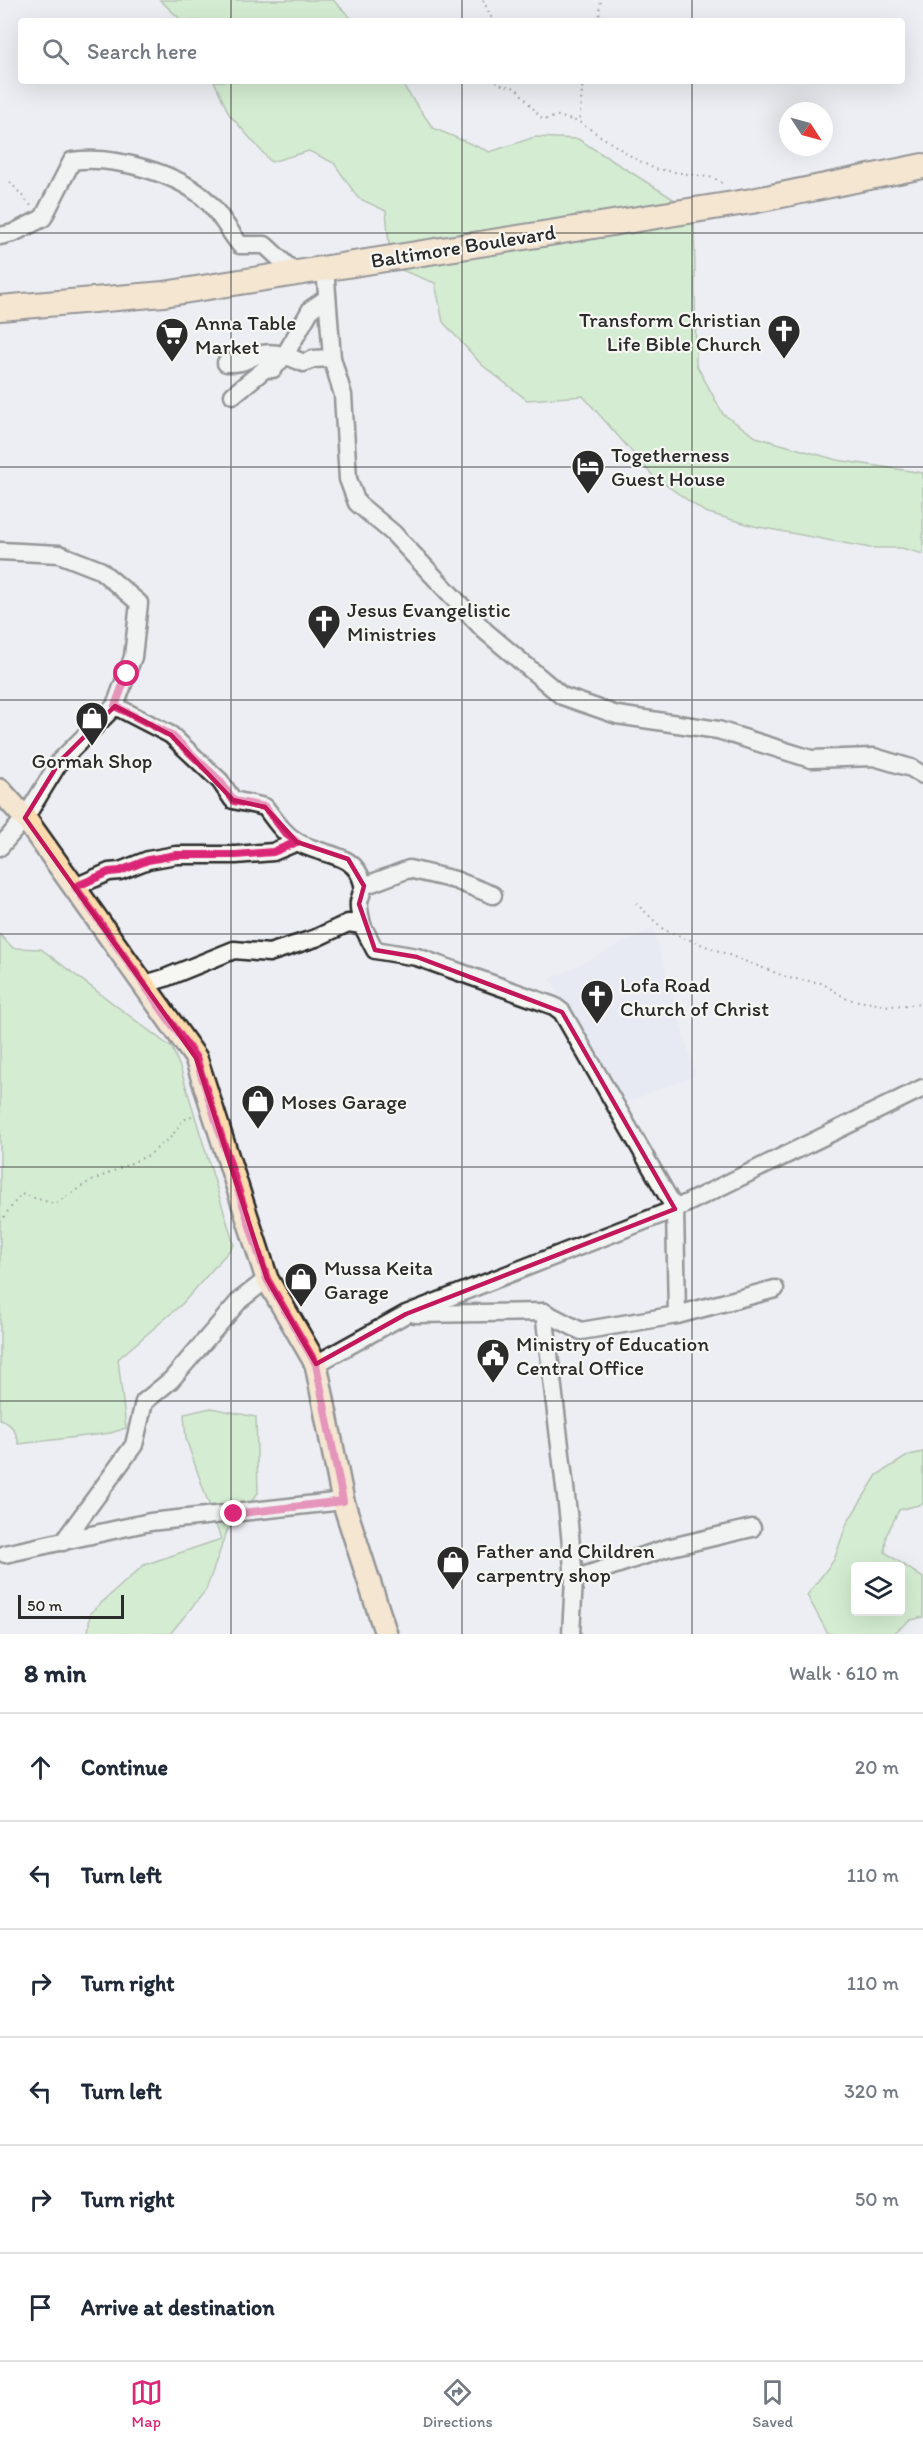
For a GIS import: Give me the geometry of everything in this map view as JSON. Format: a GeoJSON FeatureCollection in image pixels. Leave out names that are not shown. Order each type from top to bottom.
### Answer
{"type":"FeatureCollection","features":[{"type":"Feature","properties":{"kind":"highway","name":"Baltimore Boulevard"},"geometry":{"type":"LineString","coordinates":[[0,308],[164,294],[752,201],[923,166]]}},
{"type":"Feature","properties":{"kind":"main road"},"geometry":{"type":"LineString","coordinates":[[0,790],[25,818],[196,1058],[267,1279],[316,1364],[343,1501],[386,1634]]}},
{"type":"Feature","properties":{"kind":"street"},"geometry":{"type":"LineString","coordinates":[[0,236],[13,233],[43,218],[72,161],[88,159],[143,168],[183,183],[210,203],[240,245],[265,245],[294,272]]}},
{"type":"Feature","properties":{"kind":"street"},"geometry":{"type":"LineString","coordinates":[[324,268],[332,358],[343,394],[348,479],[357,504],[393,533],[485,631],[562,696],[617,715],[718,730],[812,759],[874,757],[911,768],[923,775]]}},
{"type":"Feature","properties":{"kind":"street"},"geometry":{"type":"LineString","coordinates":[[233,395],[266,369],[273,369],[285,356],[312,309],[327,298]]}},
{"type":"Feature","properties":{"kind":"street"},"geometry":{"type":"LineString","coordinates":[[225,363],[242,364],[261,354],[285,356],[304,363],[313,359],[332,358]]}},
{"type":"Feature","properties":{"kind":"street"},"geometry":{"type":"LineString","coordinates":[[0,550],[59,554],[100,570],[139,603],[133,657],[115,706],[60,761],[25,818],[0,847]]}},
{"type":"Feature","properties":{"kind":"street"},"geometry":{"type":"LineString","coordinates":[[115,706],[171,735],[220,781],[234,801],[265,807],[286,834],[297,842],[308,848],[348,860],[356,866],[364,886],[358,904],[363,925],[375,950],[417,957],[554,1006],[562,1012],[675,1209],[677,1315]]}},
{"type":"Feature","properties":{"kind":"street"},"geometry":{"type":"LineString","coordinates":[[75,887],[109,872],[120,871],[148,860],[176,855],[236,855],[273,852],[297,842]]}},
{"type":"Feature","properties":{"kind":"street"},"geometry":{"type":"LineString","coordinates":[[364,886],[409,869],[455,880],[493,895]]}},
{"type":"Feature","properties":{"kind":"street"},"geometry":{"type":"LineString","coordinates":[[145,984],[234,950],[268,953],[316,938],[348,923],[363,925]]}},
{"type":"Feature","properties":{"kind":"street"},"geometry":{"type":"LineString","coordinates":[[316,1364],[406,1314],[675,1209],[923,1088]]}},
{"type":"Feature","properties":{"kind":"street"},"geometry":{"type":"LineString","coordinates":[[63,1542],[134,1445],[144,1402],[171,1380],[240,1300],[267,1279]]}},
{"type":"Feature","properties":{"kind":"street"},"geometry":{"type":"LineString","coordinates":[[406,1314],[544,1312],[581,1331],[677,1315],[775,1289]]}},
{"type":"Feature","properties":{"kind":"street"},"geometry":{"type":"LineString","coordinates":[[544,1312],[574,1579],[571,1634]]}},
{"type":"Feature","properties":{"kind":"street"},"geometry":{"type":"LineString","coordinates":[[5,1554],[150,1522],[343,1501]]}},
{"type":"Feature","properties":{"kind":"street"},"geometry":{"type":"LineString","coordinates":[[574,1579],[667,1548],[752,1528]]}},
{"type":"Feature","properties":{"kind":"path"},"geometry":{"type":"LineString","coordinates":[[483,0],[492,18]]}},
{"type":"Feature","properties":{"kind":"path"},"geometry":{"type":"LineString","coordinates":[[600,18],[601,0]]}},
{"type":"Feature","properties":{"kind":"path"},"geometry":{"type":"LineString","coordinates":[[498,84],[516,87],[543,120],[558,116],[579,122],[655,169],[714,178],[752,201]]}},
{"type":"Feature","properties":{"kind":"path"},"geometry":{"type":"LineString","coordinates":[[579,122],[583,84]]}},
{"type":"Feature","properties":{"kind":"path"},"geometry":{"type":"LineString","coordinates":[[636,903],[664,930],[789,978],[822,983],[847,999],[889,1006],[923,1004]]}},
{"type":"Feature","properties":{"kind":"path"},"geometry":{"type":"LineString","coordinates":[[0,1222],[21,1194],[55,1204],[87,1183],[149,1155],[172,1136],[182,1121],[211,1106]]}},
{"type":"Feature","properties":{"kind":"highlighted area"},"geometry":{"type":"Polygon","coordinates":[[[115,706],[171,735],[233,800],[265,807],[297,842],[348,859],[364,886],[359,904],[375,950],[417,957],[562,1012],[675,1209],[406,1314],[316,1364],[267,1279],[196,1058],[25,818],[60,761],[115,706]]]}},
{"type":"Feature","properties":{"kind":"shaded area"},"geometry":{"type":"Polygon","coordinates":[[[653,928],[696,1075],[618,1106],[550,979],[653,928]]]}},
{"type":"Feature","properties":{"kind":"green space"},"geometry":{"type":"Polygon","coordinates":[[[160,0],[333,0],[351,18],[179,18],[160,0]]]}},
{"type":"Feature","properties":{"kind":"green space"},"geometry":{"type":"Polygon","coordinates":[[[215,84],[402,84],[433,128],[490,152],[535,137],[578,139],[694,212],[696,364],[723,414],[756,437],[837,460],[923,473],[923,554],[902,548],[870,548],[754,526],[705,512],[653,476],[583,396],[527,400],[482,365],[443,322],[435,283],[391,266],[386,211],[358,198],[334,163],[309,151],[271,162],[229,114],[215,84]]]}},
{"type":"Feature","properties":{"kind":"green space"},"geometry":{"type":"Polygon","coordinates":[[[0,935],[13,948],[41,949],[172,1048],[181,1070],[234,1245],[182,1304],[118,1359],[126,1428],[111,1433],[19,1444],[13,1428],[0,1419],[0,935]]]}},
{"type":"Feature","properties":{"kind":"green space"},"geometry":{"type":"Polygon","coordinates":[[[211,1408],[256,1417],[258,1493],[227,1531],[206,1590],[170,1634],[88,1634],[90,1613],[144,1565],[221,1539],[186,1439],[184,1414],[211,1408]]]}},
{"type":"Feature","properties":{"kind":"green space"},"geometry":{"type":"Polygon","coordinates":[[[923,1452],[923,1504],[899,1510],[886,1536],[885,1552],[900,1562],[851,1562],[851,1616],[905,1616],[905,1566],[923,1578],[923,1617],[911,1620],[892,1634],[828,1634],[807,1595],[834,1560],[847,1523],[877,1475],[909,1455],[923,1452]]]}},
{"type":"Feature","properties":{"kind":"place","name":"Transform Christian Life Bible Church"},"geometry":{"type":"Point","coordinates":[784,360]}},
{"type":"Feature","properties":{"kind":"place","name":"Anna Table Market"},"geometry":{"type":"Point","coordinates":[172,363]}},
{"type":"Feature","properties":{"kind":"place","name":"Togetherness Guest House"},"geometry":{"type":"Point","coordinates":[588,495]}},
{"type":"Feature","properties":{"kind":"place","name":"Jesus Evangelistic Ministries"},"geometry":{"type":"Point","coordinates":[324,650]}},
{"type":"Feature","properties":{"kind":"place","name":"Gormah Shop"},"geometry":{"type":"Point","coordinates":[92,747]}},
{"type":"Feature","properties":{"kind":"place","name":"Lofa Road Church of Christ"},"geometry":{"type":"Point","coordinates":[597,1025]}},
{"type":"Feature","properties":{"kind":"place","name":"Moses Garage"},"geometry":{"type":"Point","coordinates":[258,1130]}},
{"type":"Feature","properties":{"kind":"place","name":"Mussa Keita Garage"},"geometry":{"type":"Point","coordinates":[301,1308]}},
{"type":"Feature","properties":{"kind":"place","name":"Ministry of Education Central Office"},"geometry":{"type":"Point","coordinates":[493,1384]}},
{"type":"Feature","properties":{"kind":"place","name":"Father and Children carpentry shop"},"geometry":{"type":"Point","coordinates":[453,1591]}},
{"type":"Feature","properties":{"kind":"route"},"geometry":{"type":"LineString","coordinates":[[127,674],[115,706],[171,735],[220,781],[234,801],[265,807],[286,834],[297,842],[273,852],[236,855],[176,855],[148,860],[120,871],[109,872],[75,887],[196,1058],[267,1279],[316,1364],[343,1501],[234,1514]]}}]}
